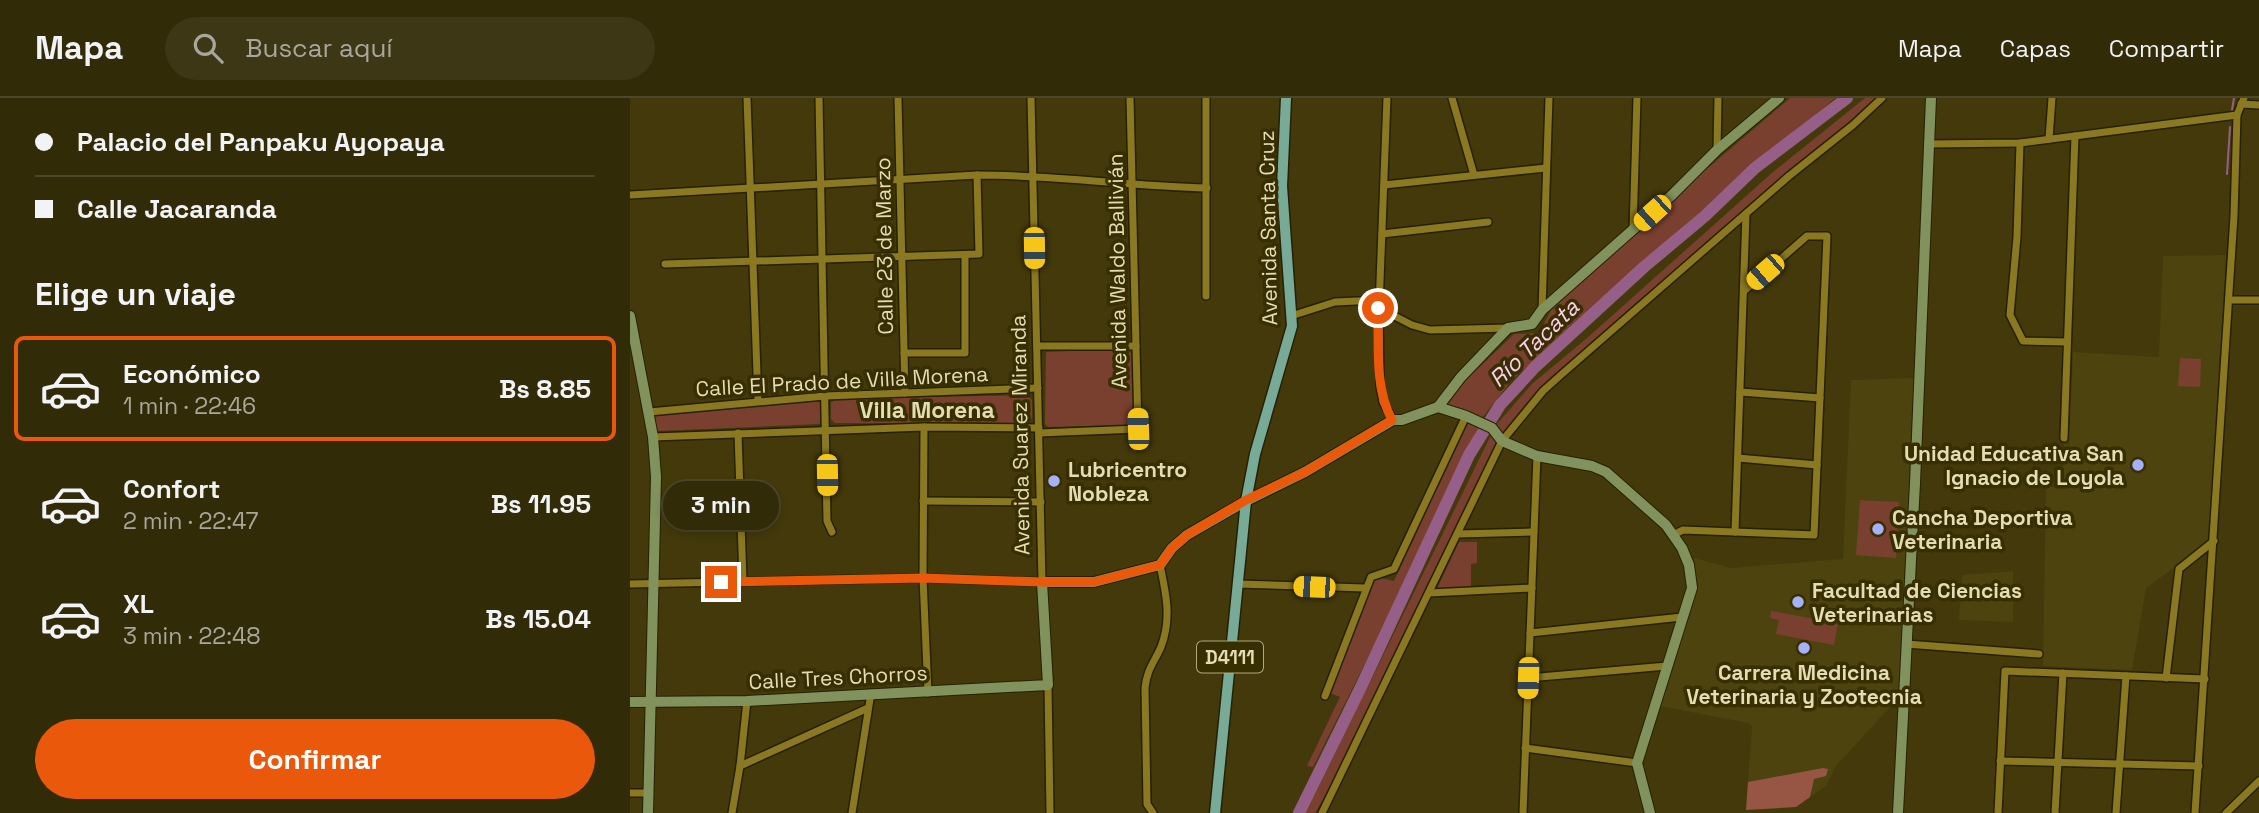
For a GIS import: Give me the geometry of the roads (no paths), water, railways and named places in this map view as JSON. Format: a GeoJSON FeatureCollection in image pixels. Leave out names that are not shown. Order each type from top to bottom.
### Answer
{"type":"FeatureCollection","features":[{"type":"Feature","properties":{"kind":"main road","name":"Avenida Santa Cruz"},"geometry":{"type":"LineString","coordinates":[[1215,813],[1246,500],[1255,454],[1292,326],[1283,186],[1286,98]]}},
{"type":"Feature","properties":{"kind":"street"},"geometry":{"type":"LineString","coordinates":[[747,98],[758,401]]}},
{"type":"Feature","properties":{"kind":"street"},"geometry":{"type":"LineString","coordinates":[[819,98],[827,521],[832,532]]}},
{"type":"Feature","properties":{"kind":"street","name":"Calle 23 de Marzo"},"geometry":{"type":"LineString","coordinates":[[898,98],[905,393]]}},
{"type":"Feature","properties":{"kind":"street","name":"Avenida Suarez Miranda"},"geometry":{"type":"LineString","coordinates":[[1031,98],[1050,813]]}},
{"type":"Feature","properties":{"kind":"street","name":"Avenida Waldo Ballivián"},"geometry":{"type":"LineString","coordinates":[[1039,430],[1138,429],[1130,98]]}},
{"type":"Feature","properties":{"kind":"street"},"geometry":{"type":"LineString","coordinates":[[1206,98],[1206,296]]}},
{"type":"Feature","properties":{"kind":"street"},"geometry":{"type":"LineString","coordinates":[[1387,98],[1379,304],[1380,386],[1383,402],[1392,420]]}},
{"type":"Feature","properties":{"kind":"street"},"geometry":{"type":"LineString","coordinates":[[1452,98],[1474,175]]}},
{"type":"Feature","properties":{"kind":"street"},"geometry":{"type":"LineString","coordinates":[[1542,310],[1549,98]]}},
{"type":"Feature","properties":{"kind":"street"},"geometry":{"type":"LineString","coordinates":[[1633,230],[1637,98]]}},
{"type":"Feature","properties":{"kind":"street"},"geometry":{"type":"LineString","coordinates":[[1717,150],[1718,98]]}},
{"type":"Feature","properties":{"kind":"street"},"geometry":{"type":"LineString","coordinates":[[1291,316],[1335,302],[1379,304],[1412,325],[1430,330],[1508,328],[1532,324],[1542,310],[1671,196],[1770,102],[1779,98]]}},
{"type":"Feature","properties":{"kind":"street"},"geometry":{"type":"LineString","coordinates":[[1322,813],[1503,440],[1543,391],[1788,176],[1853,125],[1882,98]]}},
{"type":"Feature","properties":{"kind":"street"},"geometry":{"type":"LineString","coordinates":[[1898,813],[1931,98]]}},
{"type":"Feature","properties":{"kind":"street"},"geometry":{"type":"LineString","coordinates":[[2049,139],[2052,98]]}},
{"type":"Feature","properties":{"kind":"street"},"geometry":{"type":"LineString","coordinates":[[2195,813],[2229,300],[2237,115],[2243,101],[2259,105]]}},
{"type":"Feature","properties":{"kind":"street"},"geometry":{"type":"LineString","coordinates":[[1930,144],[2020,143],[2237,115]]}},
{"type":"Feature","properties":{"kind":"street"},"geometry":{"type":"LineString","coordinates":[[2064,438],[2076,136]]}},
{"type":"Feature","properties":{"kind":"street"},"geometry":{"type":"LineString","coordinates":[[2020,143],[2017,237],[2010,315],[2023,341],[2067,342]]}},
{"type":"Feature","properties":{"kind":"street"},"geometry":{"type":"LineString","coordinates":[[1384,185],[1546,168]]}},
{"type":"Feature","properties":{"kind":"street"},"geometry":{"type":"LineString","coordinates":[[630,195],[901,179],[1032,175],[1132,186],[1207,188]]}},
{"type":"Feature","properties":{"kind":"street"},"geometry":{"type":"LineString","coordinates":[[664,264],[979,254],[977,176]]}},
{"type":"Feature","properties":{"kind":"street"},"geometry":{"type":"LineString","coordinates":[[1735,532],[1746,214]]}},
{"type":"Feature","properties":{"kind":"street"},"geometry":{"type":"LineString","coordinates":[[1382,234],[1488,222]]}},
{"type":"Feature","properties":{"kind":"street"},"geometry":{"type":"LineString","coordinates":[[1673,535],[1683,530],[1814,535],[1827,236],[1807,236],[1744,291]]}},
{"type":"Feature","properties":{"kind":"street"},"geometry":{"type":"LineString","coordinates":[[904,353],[965,353],[965,255]]}},
{"type":"Feature","properties":{"kind":"street"},"geometry":{"type":"LineString","coordinates":[[2229,300],[2259,300]]}},
{"type":"Feature","properties":{"kind":"street"},"geometry":{"type":"LineString","coordinates":[[630,316],[649,412],[656,477],[648,813]]}},
{"type":"Feature","properties":{"kind":"street"},"geometry":{"type":"LineString","coordinates":[[630,584],[923,578],[1094,582],[1160,565],[1172,548],[1187,535],[1246,500],[1305,472],[1392,420],[1402,420],[1437,407],[1461,377],[1508,328]]}},
{"type":"Feature","properties":{"kind":"street"},"geometry":{"type":"LineString","coordinates":[[1037,346],[1136,346]]}},
{"type":"Feature","properties":{"kind":"street","name":"Calle El Prado de Villa Morena"},"geometry":{"type":"LineString","coordinates":[[649,412],[825,396],[1038,388]]}},
{"type":"Feature","properties":{"kind":"street"},"geometry":{"type":"LineString","coordinates":[[1740,392],[1820,398]]}},
{"type":"Feature","properties":{"kind":"street"},"geometry":{"type":"LineString","coordinates":[[1437,407],[1488,426],[1503,440],[1537,456],[1592,466],[1606,472],[1666,525],[1682,548],[1689,565],[1692,588],[1637,763],[1650,813]]}},
{"type":"Feature","properties":{"kind":"street"},"geometry":{"type":"LineString","coordinates":[[1325,696],[1365,588],[1371,577],[1394,569],[1466,416]]}},
{"type":"Feature","properties":{"kind":"street"},"geometry":{"type":"LineString","coordinates":[[653,437],[924,427],[1039,430]]}},
{"type":"Feature","properties":{"kind":"street"},"geometry":{"type":"LineString","coordinates":[[924,427],[923,578],[928,693]]}},
{"type":"Feature","properties":{"kind":"street"},"geometry":{"type":"LineString","coordinates":[[738,433],[743,581]]}},
{"type":"Feature","properties":{"kind":"street"},"geometry":{"type":"LineString","coordinates":[[1522,813],[1537,456]]}},
{"type":"Feature","properties":{"kind":"street"},"geometry":{"type":"LineString","coordinates":[[1738,458],[1817,465]]}},
{"type":"Feature","properties":{"kind":"street"},"geometry":{"type":"LineString","coordinates":[[923,501],[1041,502]]}},
{"type":"Feature","properties":{"kind":"street"},"geometry":{"type":"LineString","coordinates":[[1458,534],[1534,532]]}},
{"type":"Feature","properties":{"kind":"street"},"geometry":{"type":"LineString","coordinates":[[2166,678],[2179,569],[2214,541]]}},
{"type":"Feature","properties":{"kind":"street"},"geometry":{"type":"LineString","coordinates":[[1153,813],[1147,804],[1145,688],[1146,673],[1160,648],[1167,626],[1168,600],[1160,565]]}},
{"type":"Feature","properties":{"kind":"street"},"geometry":{"type":"LineString","coordinates":[[1237,584],[1365,588]]}},
{"type":"Feature","properties":{"kind":"street"},"geometry":{"type":"LineString","coordinates":[[1429,593],[1532,588]]}},
{"type":"Feature","properties":{"kind":"street"},"geometry":{"type":"LineString","coordinates":[[1530,633],[1682,617]]}},
{"type":"Feature","properties":{"kind":"street"},"geometry":{"type":"LineString","coordinates":[[1906,644],[2039,654]]}},
{"type":"Feature","properties":{"kind":"street"},"geometry":{"type":"LineString","coordinates":[[1528,678],[1667,666]]}},
{"type":"Feature","properties":{"kind":"street"},"geometry":{"type":"LineString","coordinates":[[1998,813],[2005,671],[2205,679]]}},
{"type":"Feature","properties":{"kind":"street"},"geometry":{"type":"LineString","coordinates":[[2055,813],[2063,673]]}},
{"type":"Feature","properties":{"kind":"street"},"geometry":{"type":"LineString","coordinates":[[2116,813],[2126,676]]}},
{"type":"Feature","properties":{"kind":"street","name":"Calle Tres Chorros"},"geometry":{"type":"LineString","coordinates":[[630,702],[747,701],[1048,685]]}},
{"type":"Feature","properties":{"kind":"street"},"geometry":{"type":"LineString","coordinates":[[854,813],[871,693]]}},
{"type":"Feature","properties":{"kind":"street"},"geometry":{"type":"LineString","coordinates":[[732,813],[747,701]]}},
{"type":"Feature","properties":{"kind":"street"},"geometry":{"type":"LineString","coordinates":[[740,766],[868,708]]}},
{"type":"Feature","properties":{"kind":"street"},"geometry":{"type":"LineString","coordinates":[[1525,748],[1637,763]]}},
{"type":"Feature","properties":{"kind":"street"},"geometry":{"type":"LineString","coordinates":[[2000,761],[2199,766]]}},
{"type":"Feature","properties":{"kind":"street"},"geometry":{"type":"LineString","coordinates":[[2226,813],[2259,781]]}},
{"type":"Feature","properties":{"kind":"street"},"geometry":{"type":"LineString","coordinates":[[630,793],[648,793]]}},
{"type":"Feature","properties":{"kind":"waterway","name":"Río Tacata"},"geometry":{"type":"LineString","coordinates":[[1299,813],[1469,455],[1500,405],[1535,367],[1755,168],[1847,98]]}},
{"type":"Feature","properties":{"kind":"waterway"},"geometry":{"type":"LineString","coordinates":[[2232,110],[2234,98]]}},
{"type":"Feature","properties":{"kind":"waterway"},"geometry":{"type":"LineString","coordinates":[[2227,174],[2230,127]]}},
{"type":"Feature","properties":{"kind":"place","name":"Unidad Educativa San Ignacio de Loyola"},"geometry":{"type":"Point","coordinates":[2138,465]}},
{"type":"Feature","properties":{"kind":"place","name":"Lubricentro Nobleza"},"geometry":{"type":"Point","coordinates":[1054,481]}},
{"type":"Feature","properties":{"kind":"place","name":"Cancha Deportiva Veterinaria"},"geometry":{"type":"Point","coordinates":[1878,529]}},
{"type":"Feature","properties":{"kind":"place","name":"Facultad de Ciencias Veterinarias"},"geometry":{"type":"Point","coordinates":[1798,602]}},
{"type":"Feature","properties":{"kind":"place","name":"Carrera Medicina Veterinaria y Zootecnia"},"geometry":{"type":"Point","coordinates":[1804,648]}},
{"type":"Feature","properties":{"kind":"district","name":"Villa Morena"},"geometry":{"type":"Point","coordinates":[927,410]}}]}
